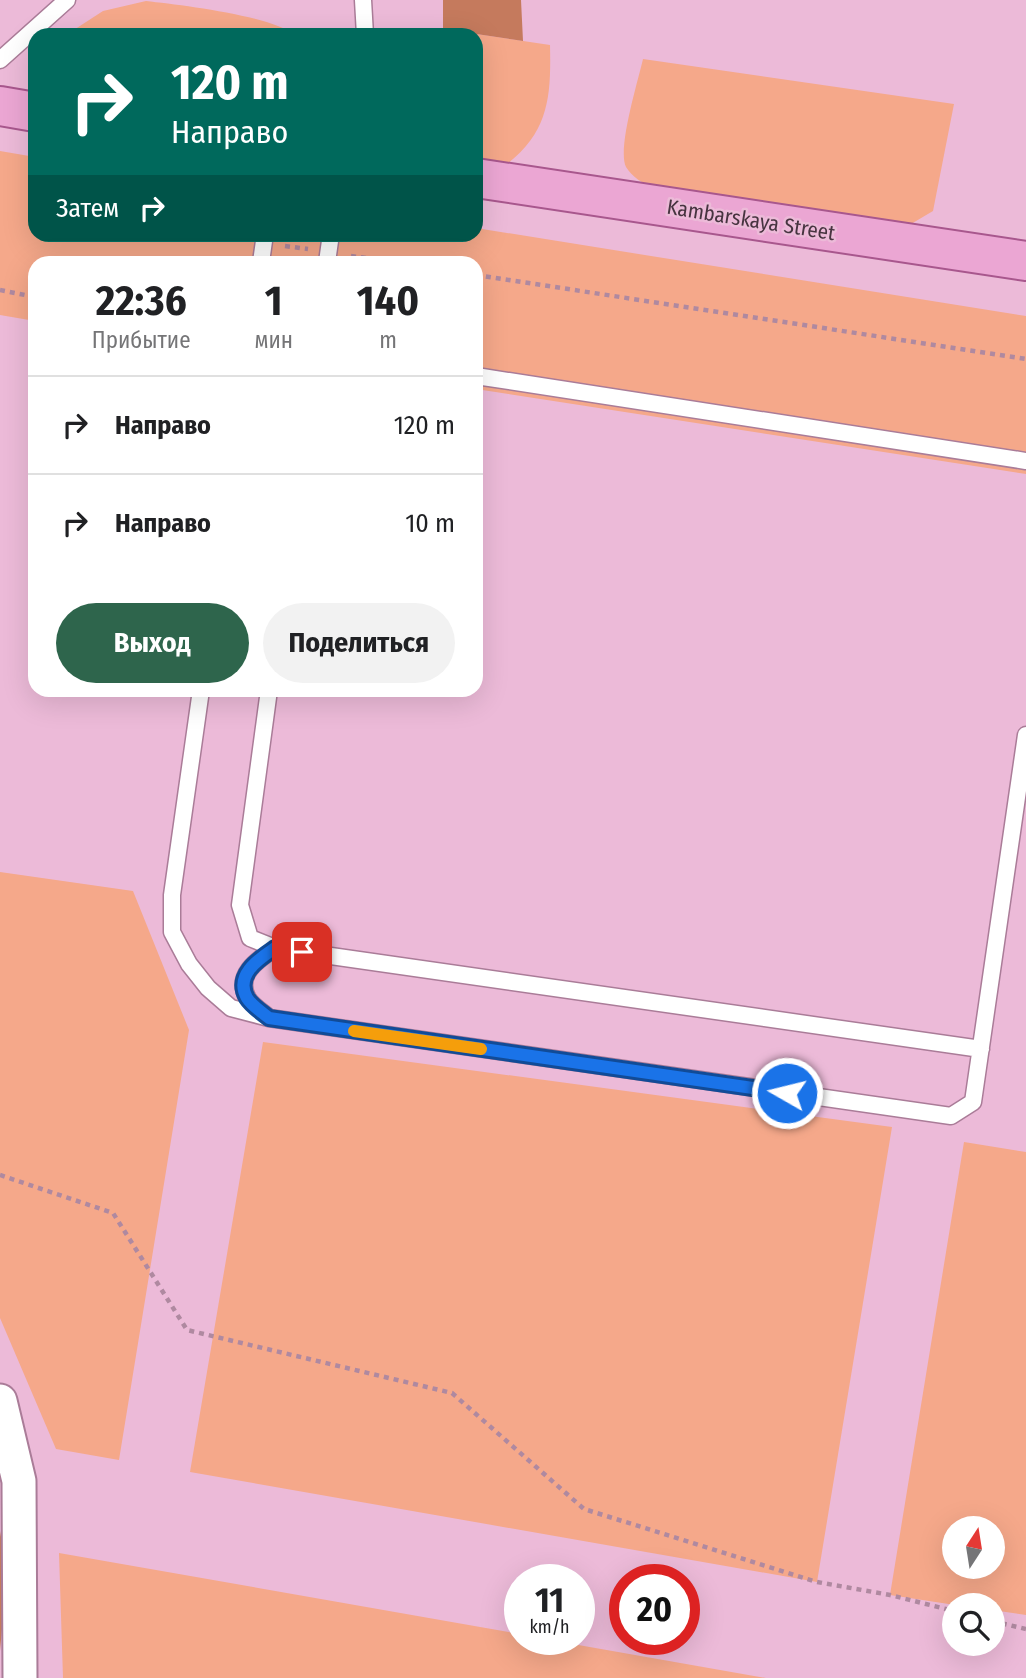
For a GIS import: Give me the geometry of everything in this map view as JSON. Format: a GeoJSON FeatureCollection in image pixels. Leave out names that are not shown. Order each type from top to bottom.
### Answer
{"type":"FeatureCollection","features":[{"type":"Feature","properties":{"kind":"main road"},"geometry":{"type":"LineString","coordinates":[[0,106],[28,111]]}},
{"type":"Feature","properties":{"kind":"main road","name":"Kambarskaya Street"},"geometry":{"type":"LineString","coordinates":[[483,179],[1026,261]]}},
{"type":"Feature","properties":{"kind":"street"},"geometry":{"type":"LineString","coordinates":[[0,1401],[19,1481],[20,1678]]}},
{"type":"Feature","properties":{"kind":"lane"},"geometry":{"type":"LineString","coordinates":[[36,28],[67,0]]}},
{"type":"Feature","properties":{"kind":"lane"},"geometry":{"type":"LineString","coordinates":[[363,0],[365,28]]}},
{"type":"Feature","properties":{"kind":"lane"},"geometry":{"type":"LineString","coordinates":[[0,60],[28,35]]}},
{"type":"Feature","properties":{"kind":"lane"},"geometry":{"type":"LineString","coordinates":[[483,377],[1026,461]]}},
{"type":"Feature","properties":{"kind":"lane"},"geometry":{"type":"LineString","coordinates":[[200,697],[172,895],[172,932],[189,964],[208,988],[231,1008],[269,1018],[951,1116],[973,1102],[1026,735]]}},
{"type":"Feature","properties":{"kind":"lane"},"geometry":{"type":"LineString","coordinates":[[268,697],[240,905],[250,937],[275,948],[981,1049]]}},
{"type":"Feature","properties":{"kind":"lane"},"geometry":{"type":"LineString","coordinates":[[269,1018],[247,998],[244,982],[251,964],[275,948]]}},
{"type":"Feature","properties":{"kind":"path"},"geometry":{"type":"LineString","coordinates":[[483,276],[1026,359]]}},
{"type":"Feature","properties":{"kind":"path"},"geometry":{"type":"LineString","coordinates":[[0,290],[28,296]]}},
{"type":"Feature","properties":{"kind":"path"},"geometry":{"type":"LineString","coordinates":[[0,1175],[113,1213],[187,1330],[452,1394],[584,1510],[817,1582],[890,1595],[942,1608]]}},
{"type":"Feature","properties":{"kind":"path"},"geometry":{"type":"LineString","coordinates":[[1005,1623],[1026,1629]]}},
{"type":"Feature","properties":{"kind":"shaded area"},"geometry":{"type":"Polygon","coordinates":[[[443,0],[521,0],[523,41],[483,35],[483,28],[443,28],[443,0]]]}},
{"type":"Feature","properties":{"kind":"shaded area"},"geometry":{"type":"Polygon","coordinates":[[[146,1],[201,8],[283,28],[77,28],[103,11],[146,1]]]}},
{"type":"Feature","properties":{"kind":"shaded area"},"geometry":{"type":"Polygon","coordinates":[[[483,35],[550,45],[550,80],[540,125],[521,151],[507,164],[483,159],[483,35]]]}},
{"type":"Feature","properties":{"kind":"shaded area"},"geometry":{"type":"Polygon","coordinates":[[[643,59],[954,104],[933,211],[911,224],[652,188],[631,174],[624,158],[626,131],[643,59]]]}},
{"type":"Feature","properties":{"kind":"shaded area"},"geometry":{"type":"Polygon","coordinates":[[[0,151],[28,156],[28,242],[483,242],[483,229],[1026,316],[1026,474],[483,390],[483,256],[28,256],[28,320],[0,315],[0,151]]]}},
{"type":"Feature","properties":{"kind":"shaded area"},"geometry":{"type":"Polygon","coordinates":[[[0,872],[133,891],[189,1030],[119,1460],[56,1449],[0,1318],[0,872]]]}},
{"type":"Feature","properties":{"kind":"shaded area"},"geometry":{"type":"Polygon","coordinates":[[[263,1042],[892,1127],[817,1582],[190,1472],[263,1042]]]}},
{"type":"Feature","properties":{"kind":"shaded area"},"geometry":{"type":"Polygon","coordinates":[[[964,1142],[1026,1152],[1026,1615],[1005,1612],[1005,1593],[942,1593],[942,1603],[890,1595],[964,1142]]]}},
{"type":"Feature","properties":{"kind":"shaded area"},"geometry":{"type":"Polygon","coordinates":[[[0,1531],[7,1573],[0,1651],[0,1531]]]}},
{"type":"Feature","properties":{"kind":"shaded area"},"geometry":{"type":"Polygon","coordinates":[[[59,1553],[504,1631],[504,1655],[595,1655],[595,1648],[609,1650],[609,1655],[635,1655],[766,1678],[63,1678],[59,1553]]]}},
{"type":"Feature","properties":{"kind":"slow traffic"},"geometry":{"type":"LineString","coordinates":[[354,1031],[481,1049]]}},
{"type":"Feature","properties":{"kind":"route"},"geometry":{"type":"LineString","coordinates":[[302,952],[275,948],[251,964],[244,982],[247,998],[269,1018],[787,1093]]}}]}
